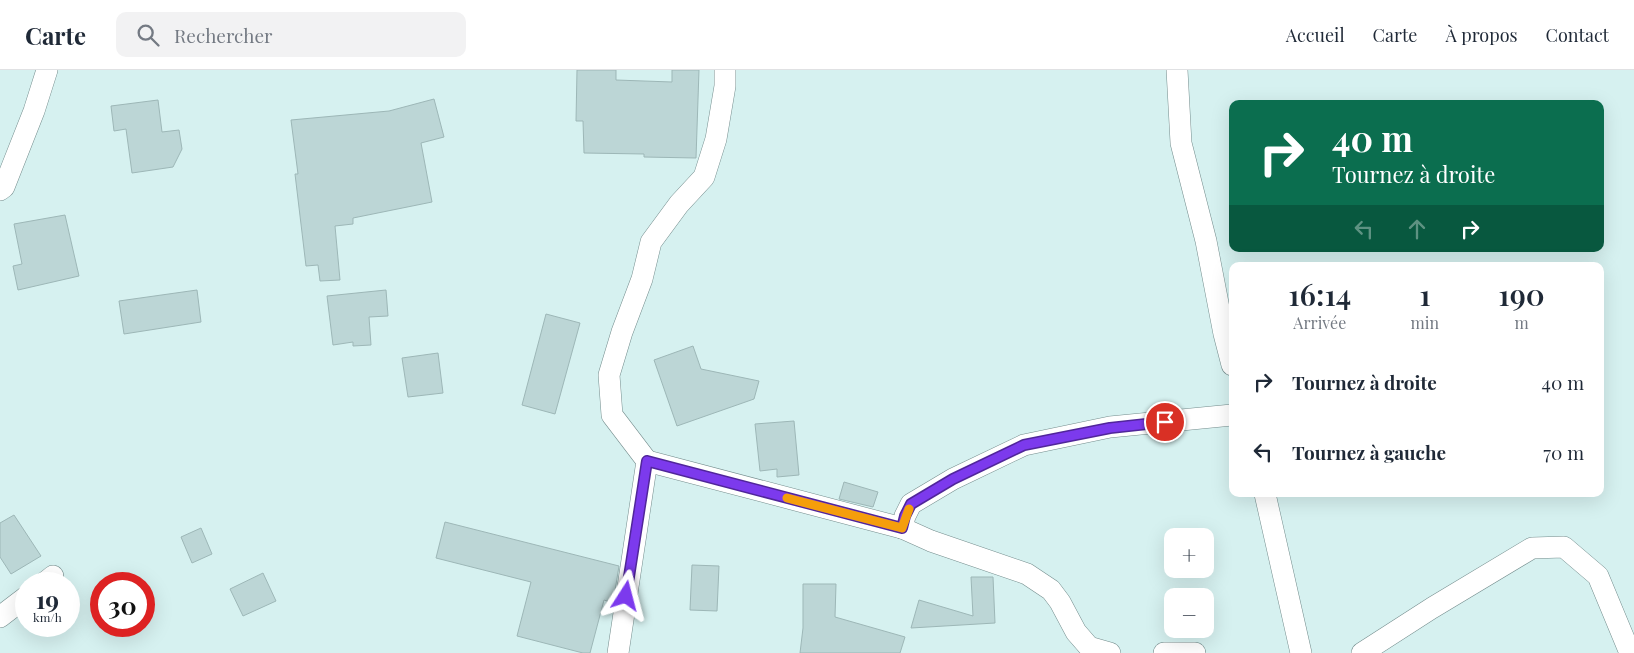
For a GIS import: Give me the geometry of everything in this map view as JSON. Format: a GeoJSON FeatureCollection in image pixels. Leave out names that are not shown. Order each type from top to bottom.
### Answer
{"type":"FeatureCollection","features":[{"type":"Feature","properties":{"kind":"street"},"geometry":{"type":"LineString","coordinates":[[0,190],[4,187],[34,111],[47,70]]}},
{"type":"Feature","properties":{"kind":"street"},"geometry":{"type":"LineString","coordinates":[[725,70],[725,86],[716,139],[704,177],[679,204],[651,242],[642,279],[622,332],[610,375],[612,415],[647,461],[902,528],[931,541],[1027,574],[1051,590],[1060,602],[1076,632],[1089,647],[1110,653]]}},
{"type":"Feature","properties":{"kind":"street"},"geometry":{"type":"LineString","coordinates":[[1177,70],[1181,143],[1206,241],[1229,353]]}},
{"type":"Feature","properties":{"kind":"street"},"geometry":{"type":"LineString","coordinates":[[902,528],[911,504],[953,479],[1024,445],[1110,428],[1229,415]]}},
{"type":"Feature","properties":{"kind":"street"},"geometry":{"type":"LineString","coordinates":[[618,653],[647,461]]}},
{"type":"Feature","properties":{"kind":"street"},"geometry":{"type":"LineString","coordinates":[[1266,497],[1301,653]]}},
{"type":"Feature","properties":{"kind":"street"},"geometry":{"type":"LineString","coordinates":[[1362,653],[1432,608],[1532,548],[1564,548],[1598,576],[1630,653]]}},
{"type":"Feature","properties":{"kind":"street"},"geometry":{"type":"LineString","coordinates":[[0,617],[15,605]]}},
{"type":"Feature","properties":{"kind":"street"},"geometry":{"type":"LineString","coordinates":[[1164,653],[1195,653]]}},
{"type":"Feature","properties":{"kind":"building"},"geometry":{"type":"Polygon","coordinates":[[[577,70],[616,70],[616,80],[672,82],[672,70],[699,70],[696,158],[644,157],[644,154],[584,153],[583,121],[576,121],[577,70]]]}},
{"type":"Feature","properties":{"kind":"building"},"geometry":{"type":"Polygon","coordinates":[[[434,99],[444,137],[421,143],[432,202],[353,218],[353,224],[335,226],[340,280],[320,281],[318,265],[306,266],[295,174],[298,174],[291,120],[389,111],[434,99]]]}},
{"type":"Feature","properties":{"kind":"building"},"geometry":{"type":"Polygon","coordinates":[[[158,100],[162,132],[179,130],[182,149],[173,167],[132,173],[126,129],[114,131],[111,106],[158,100]]]}},
{"type":"Feature","properties":{"kind":"building"},"geometry":{"type":"Polygon","coordinates":[[[65,215],[79,276],[18,290],[13,266],[22,264],[14,224],[65,215]]]}},
{"type":"Feature","properties":{"kind":"building"},"geometry":{"type":"Polygon","coordinates":[[[197,290],[201,322],[124,334],[119,301],[197,290]]]}},
{"type":"Feature","properties":{"kind":"building"},"geometry":{"type":"Polygon","coordinates":[[[386,290],[388,316],[369,317],[371,345],[353,346],[353,342],[333,345],[327,296],[386,290]]]}},
{"type":"Feature","properties":{"kind":"building"},"geometry":{"type":"Polygon","coordinates":[[[546,314],[580,323],[555,414],[522,405],[546,314]]]}},
{"type":"Feature","properties":{"kind":"building"},"geometry":{"type":"Polygon","coordinates":[[[693,346],[701,369],[759,381],[754,399],[677,426],[654,360],[693,346]]]}},
{"type":"Feature","properties":{"kind":"building"},"geometry":{"type":"Polygon","coordinates":[[[438,353],[443,393],[408,397],[402,358],[438,353]]]}},
{"type":"Feature","properties":{"kind":"building"},"geometry":{"type":"Polygon","coordinates":[[[794,421],[799,475],[777,477],[777,469],[760,471],[755,424],[794,421]]]}},
{"type":"Feature","properties":{"kind":"building"},"geometry":{"type":"Polygon","coordinates":[[[844,482],[878,492],[873,507],[839,499],[844,482]]]}},
{"type":"Feature","properties":{"kind":"building"},"geometry":{"type":"Polygon","coordinates":[[[14,515],[41,556],[11,574],[0,557],[0,523],[14,515]]]}},
{"type":"Feature","properties":{"kind":"building"},"geometry":{"type":"Polygon","coordinates":[[[445,522],[619,566],[613,603],[604,600],[590,653],[583,653],[517,636],[531,582],[436,558],[445,522]]]}},
{"type":"Feature","properties":{"kind":"building"},"geometry":{"type":"Polygon","coordinates":[[[201,528],[212,554],[192,563],[181,537],[201,528]]]}},
{"type":"Feature","properties":{"kind":"building"},"geometry":{"type":"Polygon","coordinates":[[[692,565],[719,566],[717,611],[690,610],[692,565]]]}},
{"type":"Feature","properties":{"kind":"building"},"geometry":{"type":"Polygon","coordinates":[[[263,573],[276,601],[243,616],[230,589],[263,573]]]}},
{"type":"Feature","properties":{"kind":"building"},"geometry":{"type":"Polygon","coordinates":[[[971,577],[993,577],[995,623],[911,628],[919,600],[973,616],[971,577]]]}},
{"type":"Feature","properties":{"kind":"building"},"geometry":{"type":"Polygon","coordinates":[[[803,584],[836,584],[835,617],[905,637],[900,653],[800,653],[803,628],[803,584]]]}},
{"type":"Feature","properties":{"kind":"slow traffic"},"geometry":{"type":"LineString","coordinates":[[787,498],[902,528],[909,509]]}},
{"type":"Feature","properties":{"kind":"route"},"geometry":{"type":"LineString","coordinates":[[626,596],[647,461],[902,528],[911,504],[953,479],[1024,445],[1110,428],[1165,422]]}}]}
